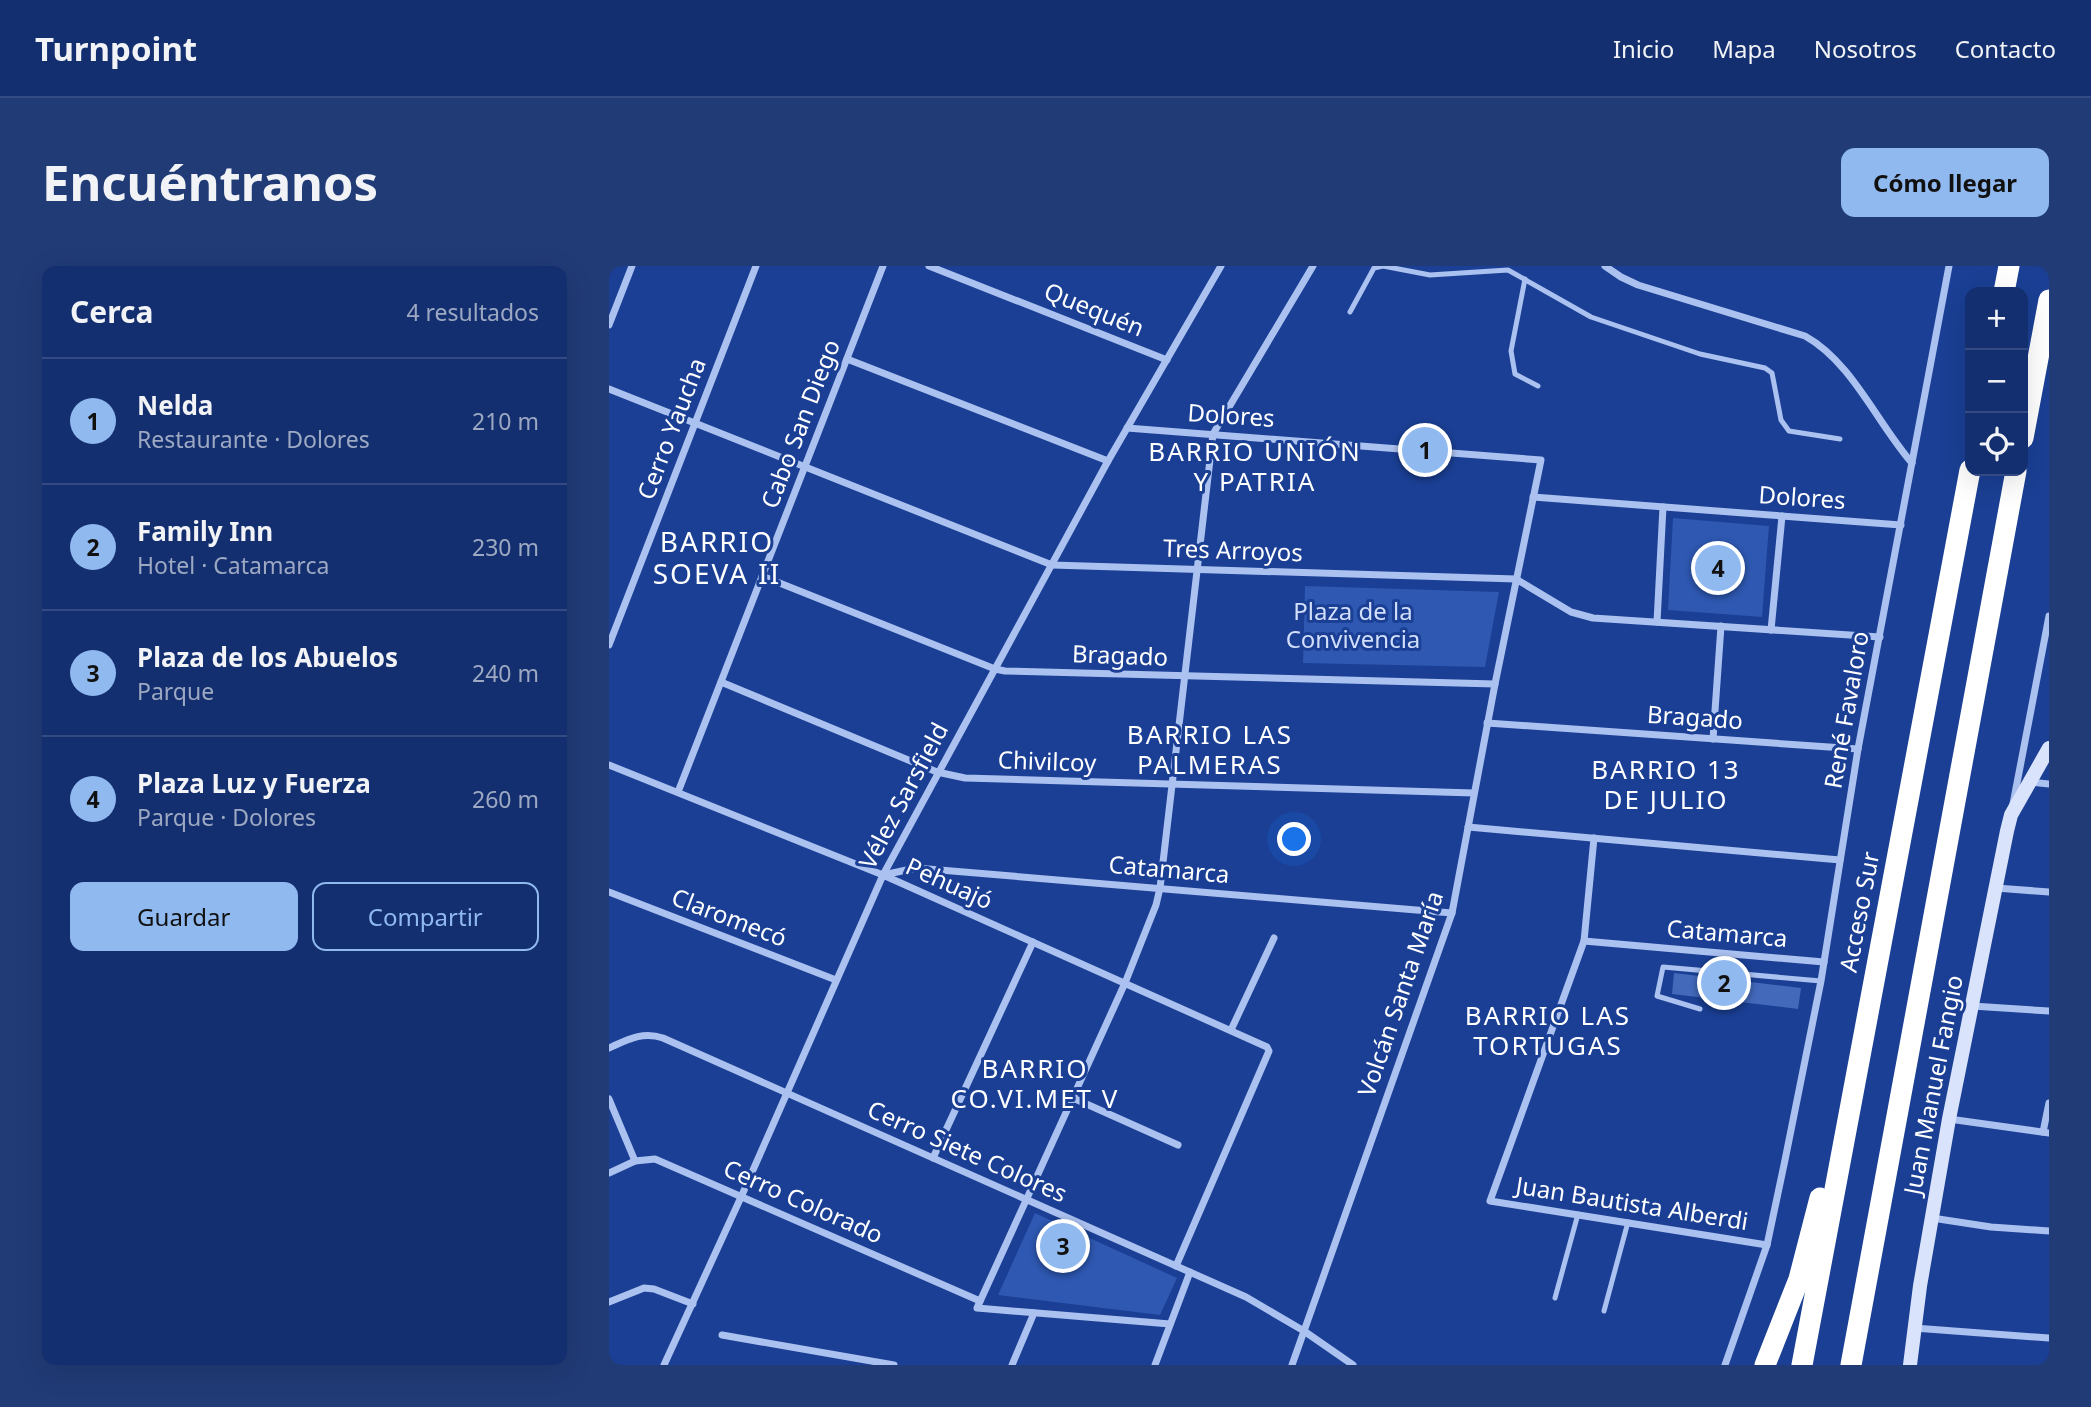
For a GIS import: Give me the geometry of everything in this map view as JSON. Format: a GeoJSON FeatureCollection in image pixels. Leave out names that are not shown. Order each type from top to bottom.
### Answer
{"type":"FeatureCollection","features":[{"type":"Feature","properties":{"kind":"highway"},"geometry":{"type":"LineString","coordinates":[[2005,287],[2009,266]]}},
{"type":"Feature","properties":{"kind":"highway"},"geometry":{"type":"LineString","coordinates":[[2028,413],[2049,300]]}},
{"type":"Feature","properties":{"kind":"highway","name":"Acceso Sur"},"geometry":{"type":"LineString","coordinates":[[1801,1365],[1969,476]]}},
{"type":"Feature","properties":{"kind":"highway"},"geometry":{"type":"LineString","coordinates":[[1851,1365],[2016,476]]}},
{"type":"Feature","properties":{"kind":"highway"},"geometry":{"type":"LineString","coordinates":[[1765,1365],[1799,1279],[1861,1047]]}},
{"type":"Feature","properties":{"kind":"highway"},"geometry":{"type":"LineString","coordinates":[[1866,1365],[1893,1139]]}},
{"type":"Feature","properties":{"kind":"street"},"geometry":{"type":"LineString","coordinates":[[609,325],[632,266]]}},
{"type":"Feature","properties":{"kind":"street","name":"Cerro Yaucha"},"geometry":{"type":"LineString","coordinates":[[609,645],[756,266]]}},
{"type":"Feature","properties":{"kind":"street","name":"Cabo San Diego"},"geometry":{"type":"LineString","coordinates":[[678,792],[883,266]]}},
{"type":"Feature","properties":{"kind":"street","name":"Quequén"},"geometry":{"type":"LineString","coordinates":[[929,266],[1167,360]]}},
{"type":"Feature","properties":{"kind":"street","name":"Vélez Sarsfield"},"geometry":{"type":"LineString","coordinates":[[664,1365],[883,875],[1108,461],[1221,266]]}},
{"type":"Feature","properties":{"kind":"street"},"geometry":{"type":"LineString","coordinates":[[979,1305],[1125,984],[1156,905],[1213,434],[1313,266]]}},
{"type":"Feature","properties":{"kind":"street"},"geometry":{"type":"LineString","coordinates":[[1605,266],[1638,285],[1805,336],[1821,344],[1854,382],[1912,463]]}},
{"type":"Feature","properties":{"kind":"street","name":"René Favaloro"},"geometry":{"type":"LineString","coordinates":[[1725,1365],[1767,1245],[1785,1160],[1821,982],[1858,749],[1949,266]]}},
{"type":"Feature","properties":{"kind":"street"},"geometry":{"type":"LineString","coordinates":[[846,359],[1108,461]]}},
{"type":"Feature","properties":{"kind":"street","name":"Tres Arroyos"},"geometry":{"type":"LineString","coordinates":[[609,389],[1052,565],[1516,579],[1581,616],[1879,637]]}},
{"type":"Feature","properties":{"kind":"street","name":"Dolores"},"geometry":{"type":"LineString","coordinates":[[1127,428],[1541,460]]}},
{"type":"Feature","properties":{"kind":"street","name":"Volcán Santa María"},"geometry":{"type":"LineString","coordinates":[[1291,1365],[1452,914],[1487,723],[1541,460]]}},
{"type":"Feature","properties":{"kind":"street","name":"Dolores"},"geometry":{"type":"LineString","coordinates":[[1533,497],[1901,525]]}},
{"type":"Feature","properties":{"kind":"street"},"geometry":{"type":"LineString","coordinates":[[1657,622],[1663,507]]}},
{"type":"Feature","properties":{"kind":"street"},"geometry":{"type":"LineString","coordinates":[[1771,630],[1782,516]]}},
{"type":"Feature","properties":{"kind":"street","name":"Bragado"},"geometry":{"type":"LineString","coordinates":[[762,576],[995,669],[1185,677],[1495,684]]}},
{"type":"Feature","properties":{"kind":"street","name":"Juan Manuel Fangio"},"geometry":{"type":"LineString","coordinates":[[1910,1365],[1913,1328],[1949,1119],[2049,616]]}},
{"type":"Feature","properties":{"kind":"street"},"geometry":{"type":"LineString","coordinates":[[1713,738],[1721,626]]}},
{"type":"Feature","properties":{"kind":"street","name":"Chivilcoy"},"geometry":{"type":"LineString","coordinates":[[721,682],[937,772],[965,778],[1474,793]]}},
{"type":"Feature","properties":{"kind":"street","name":"Bragado"},"geometry":{"type":"LineString","coordinates":[[1487,723],[1858,749]]}},
{"type":"Feature","properties":{"kind":"street","name":"Juan Manuel Fangio"},"geometry":{"type":"LineString","coordinates":[[2011,815],[2049,748]]}},
{"type":"Feature","properties":{"kind":"street","name":"Pehuajó"},"geometry":{"type":"LineString","coordinates":[[609,765],[883,875],[1269,1049],[1176,1266]]}},
{"type":"Feature","properties":{"kind":"street"},"geometry":{"type":"LineString","coordinates":[[2029,782],[2049,784]]}},
{"type":"Feature","properties":{"kind":"street"},"geometry":{"type":"LineString","coordinates":[[1468,827],[1840,860]]}},
{"type":"Feature","properties":{"kind":"street"},"geometry":{"type":"LineString","coordinates":[[1584,941],[1594,838]]}},
{"type":"Feature","properties":{"kind":"street","name":"Catamarca"},"geometry":{"type":"LineString","coordinates":[[883,875],[916,867],[1452,914]]}},
{"type":"Feature","properties":{"kind":"street"},"geometry":{"type":"LineString","coordinates":[[1996,888],[2049,892]]}},
{"type":"Feature","properties":{"kind":"street","name":"Claromecó"},"geometry":{"type":"LineString","coordinates":[[609,892],[836,980]]}},
{"type":"Feature","properties":{"kind":"street"},"geometry":{"type":"LineString","coordinates":[[1231,1030],[1274,938]]}},
{"type":"Feature","properties":{"kind":"street","name":"Catamarca"},"geometry":{"type":"LineString","coordinates":[[1584,941],[1824,962]]}},
{"type":"Feature","properties":{"kind":"street","name":"Juan Bautista Alberdi"},"geometry":{"type":"LineString","coordinates":[[1584,941],[1490,1200],[1767,1245]]}},
{"type":"Feature","properties":{"kind":"street"},"geometry":{"type":"LineString","coordinates":[[933,1158],[1033,942]]}},
{"type":"Feature","properties":{"kind":"street"},"geometry":{"type":"LineString","coordinates":[[1972,1006],[2049,1011]]}},
{"type":"Feature","properties":{"kind":"street","name":"Cerro Siete Colores"},"geometry":{"type":"LineString","coordinates":[[609,1048],[638,1036],[656,1036],[1246,1297],[1304,1331],[1353,1365]]}},
{"type":"Feature","properties":{"kind":"street"},"geometry":{"type":"LineString","coordinates":[[1073,1098],[1178,1145]]}},
{"type":"Feature","properties":{"kind":"street"},"geometry":{"type":"LineString","coordinates":[[609,1099],[635,1161]]}},
{"type":"Feature","properties":{"kind":"street"},"geometry":{"type":"LineString","coordinates":[[1949,1119],[2046,1132],[2049,1103]]}},
{"type":"Feature","properties":{"kind":"street","name":"Cerro Colorado"},"geometry":{"type":"LineString","coordinates":[[609,1173],[635,1161],[655,1158],[742,1195],[979,1305],[1034,1313],[1170,1324]]}},
{"type":"Feature","properties":{"kind":"street"},"geometry":{"type":"LineString","coordinates":[[1932,1218],[1991,1227],[2049,1231]]}},
{"type":"Feature","properties":{"kind":"street"},"geometry":{"type":"LineString","coordinates":[[1155,1365],[1190,1272]]}},
{"type":"Feature","properties":{"kind":"street"},"geometry":{"type":"LineString","coordinates":[[609,1302],[644,1288],[654,1289],[693,1304]]}},
{"type":"Feature","properties":{"kind":"street"},"geometry":{"type":"LineString","coordinates":[[1012,1365],[1034,1313]]}},
{"type":"Feature","properties":{"kind":"street"},"geometry":{"type":"LineString","coordinates":[[1913,1328],[2049,1338]]}},
{"type":"Feature","properties":{"kind":"street"},"geometry":{"type":"LineString","coordinates":[[722,1335],[894,1365]]}},
{"type":"Feature","properties":{"kind":"lane"},"geometry":{"type":"LineString","coordinates":[[1350,312],[1374,268],[1383,266],[1430,275],[1509,268],[1591,317],[1700,354],[1765,368],[1772,373],[1781,420],[1790,431],[1839,439]]}},
{"type":"Feature","properties":{"kind":"lane"},"geometry":{"type":"LineString","coordinates":[[1525,279],[1511,351],[1515,374],[1538,386]]}},
{"type":"Feature","properties":{"kind":"lane"},"geometry":{"type":"LineString","coordinates":[[1700,1009],[1657,996],[1663,967],[1821,982]]}},
{"type":"Feature","properties":{"kind":"lane"},"geometry":{"type":"LineString","coordinates":[[1555,1298],[1578,1214]]}},
{"type":"Feature","properties":{"kind":"lane"},"geometry":{"type":"LineString","coordinates":[[1604,1311],[1628,1222]]}},
{"type":"Feature","properties":{"kind":"green space"},"geometry":{"type":"Polygon","coordinates":[[[1673,518],[1769,526],[1762,617],[1668,610],[1673,518]]]}},
{"type":"Feature","properties":{"kind":"green space","name":"Plaza de la Convivencia"},"geometry":{"type":"Polygon","coordinates":[[[1305,586],[1499,592],[1485,667],[1303,663],[1305,586]]]}},
{"type":"Feature","properties":{"kind":"green space"},"geometry":{"type":"Polygon","coordinates":[[[1035,1213],[1177,1278],[1160,1315],[998,1295],[1035,1213]]]}},
{"type":"Feature","properties":{"kind":"building"},"geometry":{"type":"Polygon","coordinates":[[[1674,973],[1801,988],[1798,1009],[1672,994],[1674,973]]]}},
{"type":"Feature","properties":{"kind":"place","name":"Nelda"},"geometry":{"type":"Point","coordinates":[1425,450]}},
{"type":"Feature","properties":{"kind":"place","name":"Plaza Luz y Fuerza"},"geometry":{"type":"Point","coordinates":[1718,568]}},
{"type":"Feature","properties":{"kind":"place","name":"Family Inn"},"geometry":{"type":"Point","coordinates":[1724,983]}},
{"type":"Feature","properties":{"kind":"place","name":"Plaza de los Abuelos"},"geometry":{"type":"Point","coordinates":[1063,1246]}},
{"type":"Feature","properties":{"kind":"district","name":"BARRIO UNIÓN Y PATRIA"},"geometry":{"type":"Point","coordinates":[1255,467]}},
{"type":"Feature","properties":{"kind":"district","name":"BARRIO SOEVA II"},"geometry":{"type":"Point","coordinates":[717,558]}},
{"type":"Feature","properties":{"kind":"district","name":"BARRIO LAS PALMERAS"},"geometry":{"type":"Point","coordinates":[1210,750]}},
{"type":"Feature","properties":{"kind":"district","name":"BARRIO 13 DE JULIO"},"geometry":{"type":"Point","coordinates":[1666,785]}},
{"type":"Feature","properties":{"kind":"district","name":"BARRIO LAS TORTUGAS"},"geometry":{"type":"Point","coordinates":[1548,1031]}},
{"type":"Feature","properties":{"kind":"district","name":"BARRIO CO.VI.MET V"},"geometry":{"type":"Point","coordinates":[1035,1084]}}]}
